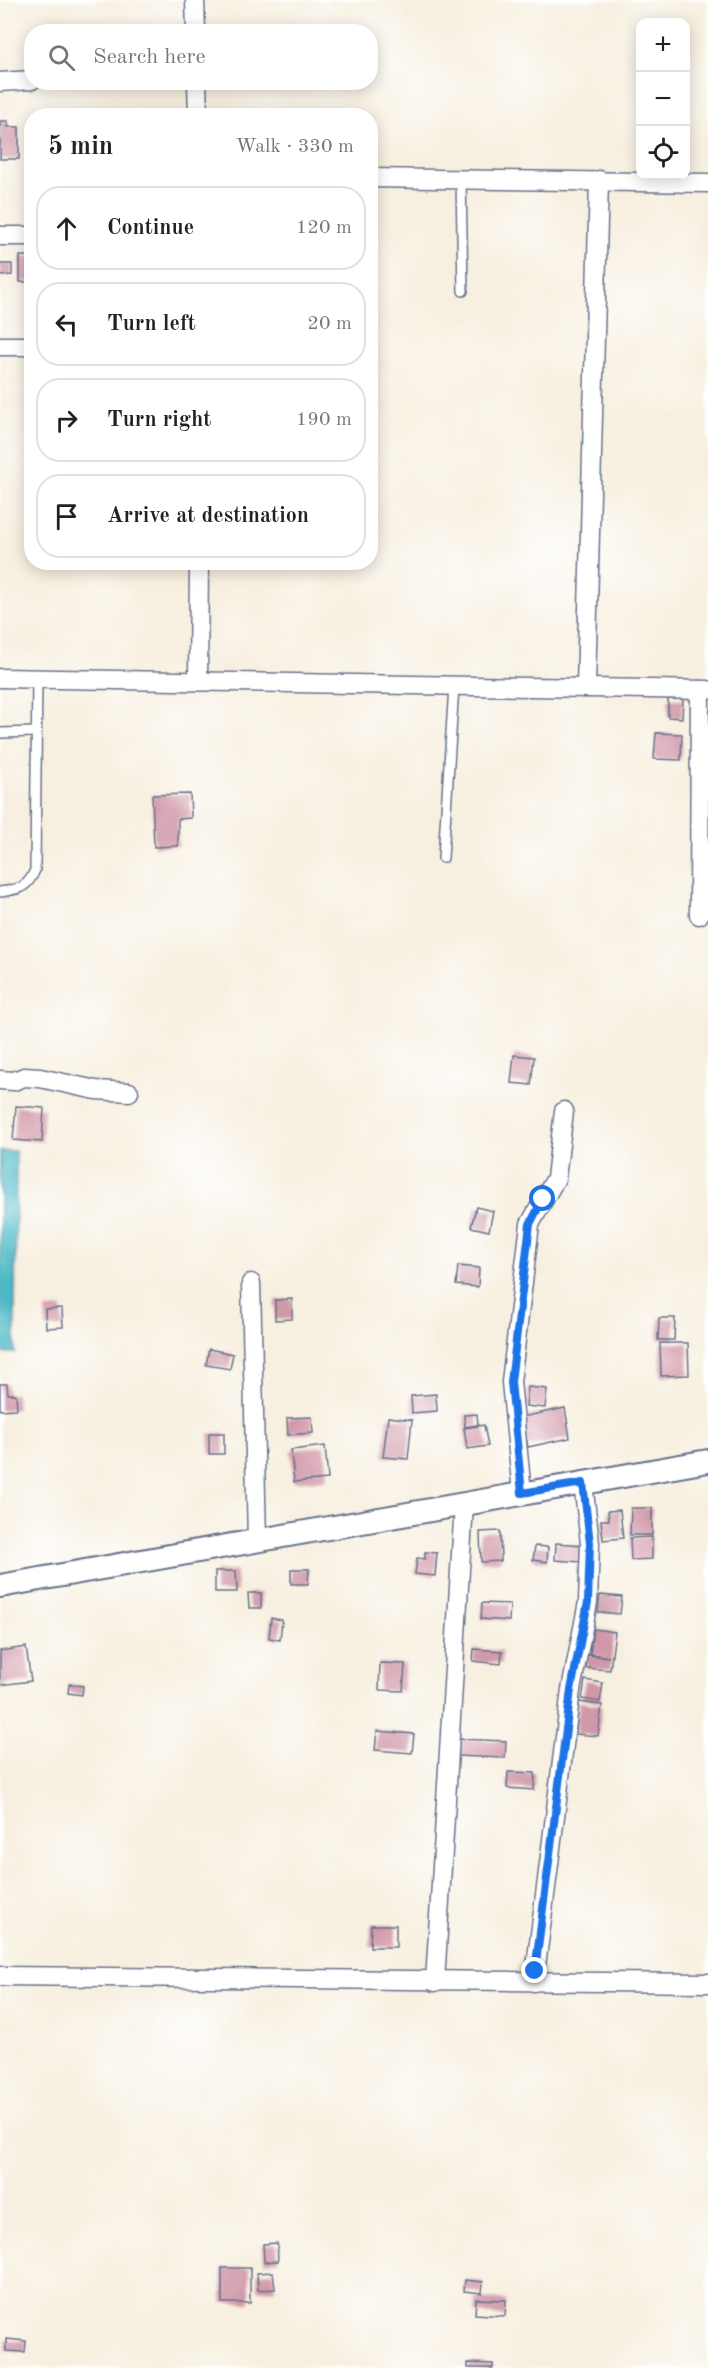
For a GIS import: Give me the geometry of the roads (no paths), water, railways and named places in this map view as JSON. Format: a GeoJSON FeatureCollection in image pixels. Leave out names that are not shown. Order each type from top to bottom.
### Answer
{"type":"FeatureCollection","features":[{"type":"Feature","properties":{"kind":"street"},"geometry":{"type":"LineString","coordinates":[[195,0],[196,24]]}},
{"type":"Feature","properties":{"kind":"street"},"geometry":{"type":"LineString","coordinates":[[0,82],[24,80]]}},
{"type":"Feature","properties":{"kind":"street"},"geometry":{"type":"LineString","coordinates":[[197,90],[198,108]]}},
{"type":"Feature","properties":{"kind":"street"},"geometry":{"type":"LineString","coordinates":[[378,178],[708,183]]}},
{"type":"Feature","properties":{"kind":"street"},"geometry":{"type":"LineString","coordinates":[[586,688],[598,180]]}},
{"type":"Feature","properties":{"kind":"street"},"geometry":{"type":"LineString","coordinates":[[0,236],[24,236]]}},
{"type":"Feature","properties":{"kind":"street"},"geometry":{"type":"LineString","coordinates":[[0,346],[24,346]]}},
{"type":"Feature","properties":{"kind":"street"},"geometry":{"type":"LineString","coordinates":[[198,681],[199,570]]}},
{"type":"Feature","properties":{"kind":"street"},"geometry":{"type":"LineString","coordinates":[[0,678],[704,690],[699,915]]}},
{"type":"Feature","properties":{"kind":"street"},"geometry":{"type":"LineString","coordinates":[[0,1080],[14,1082],[24,1077],[40,1078],[96,1090],[129,1092]]}},
{"type":"Feature","properties":{"kind":"street"},"geometry":{"type":"LineString","coordinates":[[522,1493],[511,1382],[530,1224],[556,1178],[564,1111]]}},
{"type":"Feature","properties":{"kind":"street"},"geometry":{"type":"LineString","coordinates":[[251,1283],[257,1540]]}},
{"type":"Feature","properties":{"kind":"street"},"geometry":{"type":"LineString","coordinates":[[0,1586],[708,1461]]}},
{"type":"Feature","properties":{"kind":"street"},"geometry":{"type":"LineString","coordinates":[[535,1970],[571,1690],[588,1602],[590,1543],[583,1483]]}},
{"type":"Feature","properties":{"kind":"street"},"geometry":{"type":"LineString","coordinates":[[435,1970],[464,1504]]}},
{"type":"Feature","properties":{"kind":"street"},"geometry":{"type":"LineString","coordinates":[[0,1976],[535,1970],[708,1983]]}},
{"type":"Feature","properties":{"kind":"lane"},"geometry":{"type":"LineString","coordinates":[[461,179],[464,291]]}},
{"type":"Feature","properties":{"kind":"lane"},"geometry":{"type":"LineString","coordinates":[[0,892],[19,889],[30,882],[35,870],[37,678]]}},
{"type":"Feature","properties":{"kind":"lane"},"geometry":{"type":"LineString","coordinates":[[443,858],[454,686]]}},
{"type":"Feature","properties":{"kind":"lane"},"geometry":{"type":"LineString","coordinates":[[0,733],[36,732]]}},
{"type":"Feature","properties":{"kind":"water"},"geometry":{"type":"Polygon","coordinates":[[[0,1151],[16,1151],[15,1353],[0,1353],[0,1151]]]}}]}
